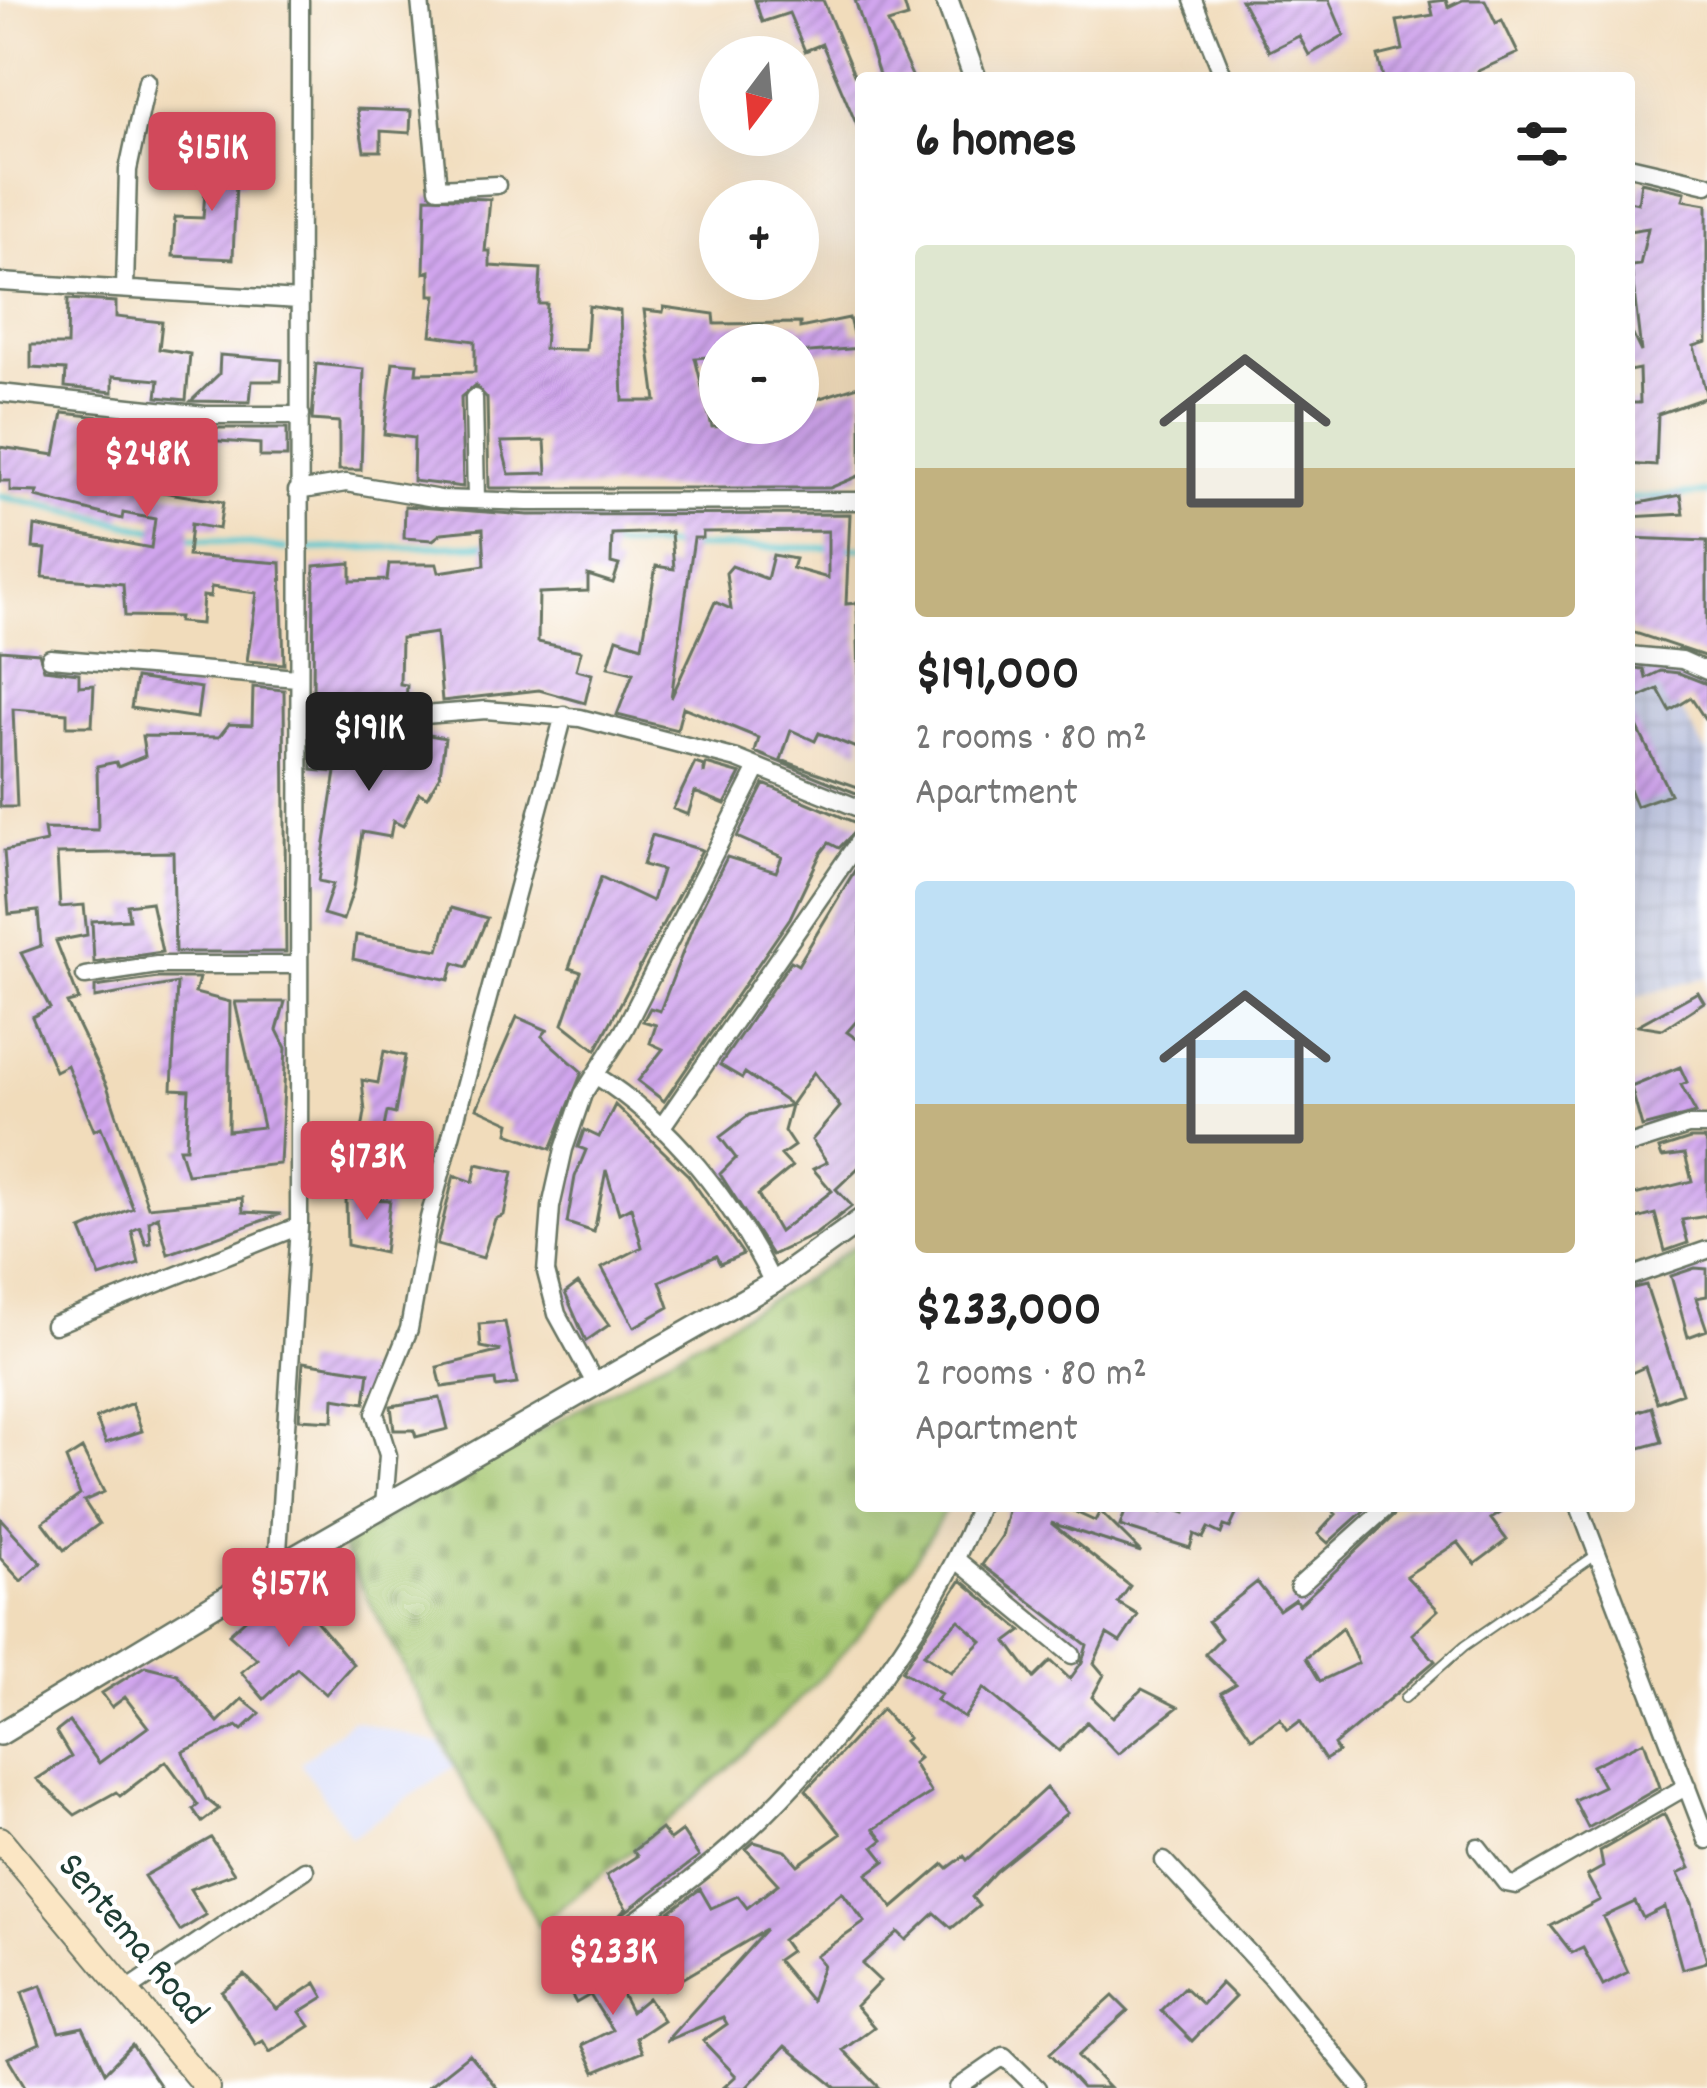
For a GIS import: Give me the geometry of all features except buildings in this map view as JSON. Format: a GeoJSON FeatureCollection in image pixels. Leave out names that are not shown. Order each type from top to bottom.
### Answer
{"type":"FeatureCollection","features":[{"type":"Feature","properties":{"kind":"main road","name":"Sentema Road"},"geometry":{"type":"LineString","coordinates":[[0,1839],[207,2088]]}},
{"type":"Feature","properties":{"kind":"street"},"geometry":{"type":"LineString","coordinates":[[277,1567],[299,1226],[300,0]]}},
{"type":"Feature","properties":{"kind":"street"},"geometry":{"type":"LineString","coordinates":[[420,0],[439,188],[497,185]]}},
{"type":"Feature","properties":{"kind":"street"},"geometry":{"type":"LineString","coordinates":[[947,0],[972,72]]}},
{"type":"Feature","properties":{"kind":"street"},"geometry":{"type":"LineString","coordinates":[[1193,0],[1222,72]]}},
{"type":"Feature","properties":{"kind":"street"},"geometry":{"type":"LineString","coordinates":[[124,289],[128,170],[147,81]]}},
{"type":"Feature","properties":{"kind":"street"},"geometry":{"type":"LineString","coordinates":[[1635,167],[1707,184]]}},
{"type":"Feature","properties":{"kind":"street"},"geometry":{"type":"LineString","coordinates":[[0,282],[299,300]]}},
{"type":"Feature","properties":{"kind":"street"},"geometry":{"type":"LineString","coordinates":[[0,393],[205,416],[302,415]]}},
{"type":"Feature","properties":{"kind":"street"},"geometry":{"type":"LineString","coordinates":[[474,398],[476,499]]}},
{"type":"Feature","properties":{"kind":"street"},"geometry":{"type":"LineString","coordinates":[[297,490],[346,483],[476,499],[855,501]]}},
{"type":"Feature","properties":{"kind":"street"},"geometry":{"type":"LineString","coordinates":[[1635,656],[1682,660],[1707,671]]}},
{"type":"Feature","properties":{"kind":"street"},"geometry":{"type":"LineString","coordinates":[[50,658],[297,678]]}},
{"type":"Feature","properties":{"kind":"street"},"geometry":{"type":"LineString","coordinates":[[299,716],[387,718],[486,710],[564,716],[639,730],[855,806]]}},
{"type":"Feature","properties":{"kind":"street"},"geometry":{"type":"LineString","coordinates":[[384,1506],[388,1455],[375,1413],[409,1329],[428,1218],[564,716]]}},
{"type":"Feature","properties":{"kind":"street"},"geometry":{"type":"LineString","coordinates":[[596,1385],[550,1294],[545,1243],[572,1124],[758,768]]}},
{"type":"Feature","properties":{"kind":"street"},"geometry":{"type":"LineString","coordinates":[[661,1128],[855,847]]}},
{"type":"Feature","properties":{"kind":"street"},"geometry":{"type":"LineString","coordinates":[[85,976],[157,965],[299,965]]}},
{"type":"Feature","properties":{"kind":"street"},"geometry":{"type":"LineString","coordinates":[[595,1075],[633,1099],[742,1220],[773,1282]]}},
{"type":"Feature","properties":{"kind":"street"},"geometry":{"type":"LineString","coordinates":[[1635,1143],[1688,1126],[1707,1126]]}},
{"type":"Feature","properties":{"kind":"street"},"geometry":{"type":"LineString","coordinates":[[0,1734],[277,1567],[773,1282],[855,1224]]}},
{"type":"Feature","properties":{"kind":"street"},"geometry":{"type":"LineString","coordinates":[[53,1325],[299,1226]]}},
{"type":"Feature","properties":{"kind":"street"},"geometry":{"type":"LineString","coordinates":[[1635,1275],[1707,1250]]}},
{"type":"Feature","properties":{"kind":"street"},"geometry":{"type":"LineString","coordinates":[[574,1970],[711,1864],[796,1786],[832,1744],[958,1561],[977,1512]]}},
{"type":"Feature","properties":{"kind":"street"},"geometry":{"type":"LineString","coordinates":[[1299,1586],[1381,1512]]}},
{"type":"Feature","properties":{"kind":"street"},"geometry":{"type":"LineString","coordinates":[[1581,1512],[1707,1840]]}},
{"type":"Feature","properties":{"kind":"street"},"geometry":{"type":"LineString","coordinates":[[958,1561],[1072,1655]]}},
{"type":"Feature","properties":{"kind":"street"},"geometry":{"type":"LineString","coordinates":[[1478,1846],[1506,1883],[1516,1885],[1687,1786]]}},
{"type":"Feature","properties":{"kind":"street"},"geometry":{"type":"LineString","coordinates":[[1164,1861],[1271,1978],[1362,2088]]}},
{"type":"Feature","properties":{"kind":"street"},"geometry":{"type":"LineString","coordinates":[[126,1991],[305,1870]]}},
{"type":"Feature","properties":{"kind":"street"},"geometry":{"type":"LineString","coordinates":[[958,2088],[1004,2056],[1037,2088]]}},
{"type":"Feature","properties":{"kind":"lane"},"geometry":{"type":"LineString","coordinates":[[1405,1698],[1464,1646],[1598,1554]]}},
{"type":"Feature","properties":{"kind":"shaded area"},"geometry":{"type":"Polygon","coordinates":[[[1654,667],[1707,753],[1707,977],[1635,997],[1635,672],[1654,667]]]}},
{"type":"Feature","properties":{"kind":"shaded area"},"geometry":{"type":"Polygon","coordinates":[[[352,1720],[440,1744],[453,1767],[351,1837],[300,1763],[352,1720]]]}},
{"type":"Feature","properties":{"kind":"green space"},"geometry":{"type":"Polygon","coordinates":[[[855,1245],[855,1512],[943,1512],[911,1566],[818,1680],[708,1786],[538,1925],[340,1545],[809,1277],[855,1245]]]}},
{"type":"Feature","properties":{"kind":"waterway"},"geometry":{"type":"LineString","coordinates":[[1635,499],[1707,493]]}},
{"type":"Feature","properties":{"kind":"waterway"},"geometry":{"type":"LineString","coordinates":[[0,496],[160,532]]}},
{"type":"Feature","properties":{"kind":"waterway"},"geometry":{"type":"LineString","coordinates":[[185,537],[286,549]]}},
{"type":"Feature","properties":{"kind":"waterway"},"geometry":{"type":"LineString","coordinates":[[308,549],[490,545]]}},
{"type":"Feature","properties":{"kind":"waterway"},"geometry":{"type":"LineString","coordinates":[[605,546],[676,546]]}},
{"type":"Feature","properties":{"kind":"waterway"},"geometry":{"type":"LineString","coordinates":[[689,547],[832,548]]}},
{"type":"Feature","properties":{"kind":"waterway"},"geometry":{"type":"LineString","coordinates":[[845,548],[855,548]]}}]}
